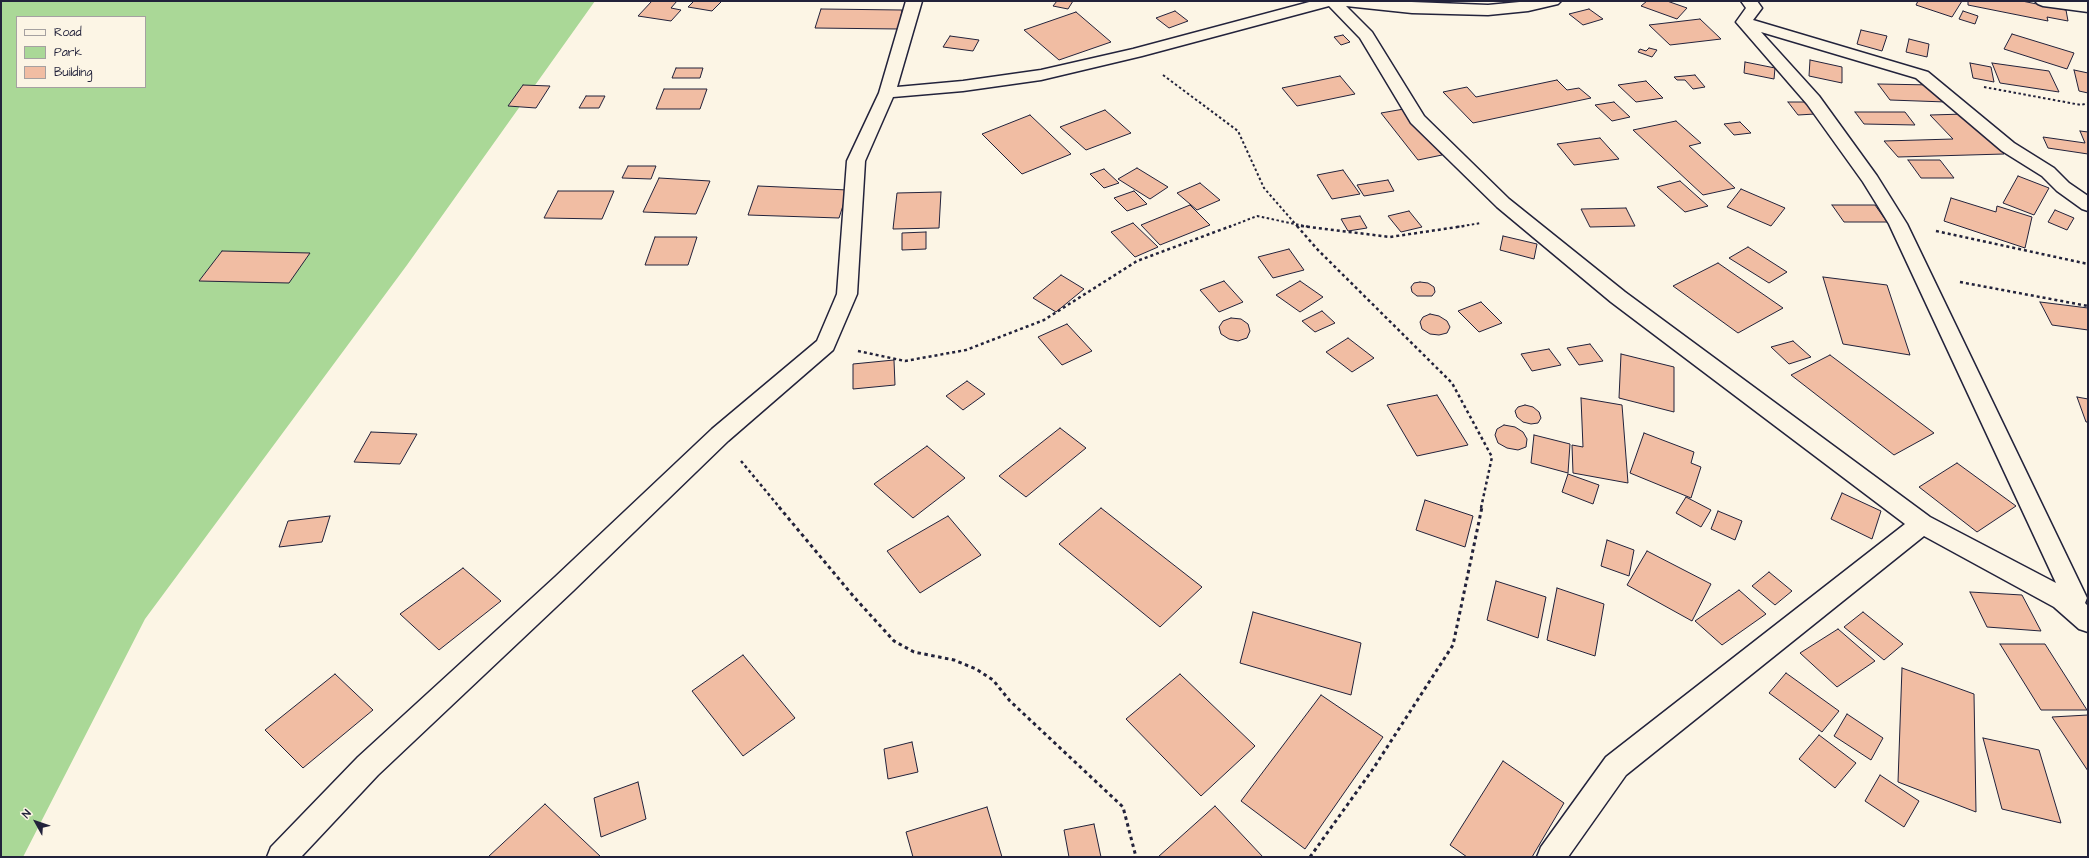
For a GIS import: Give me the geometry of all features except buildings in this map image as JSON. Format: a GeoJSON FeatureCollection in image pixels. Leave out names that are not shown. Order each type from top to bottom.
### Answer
{"type":"FeatureCollection","features":[{"type":"Feature","properties":{"kind":"street"},"geometry":{"type":"LineString","coordinates":[[281,857],[368,766],[559,590],[720,435],[826,345],[847,294],[856,161],[887,93],[914,1]]}},
{"type":"Feature","properties":{"kind":"street"},"geometry":{"type":"LineString","coordinates":[[887,93],[963,86],[1041,75],[1136,53],[1331,1],[1366,35],[1417,119],[1503,203],[1618,297],[1922,524],[2075,597]]}},
{"type":"Feature","properties":{"kind":"street"},"geometry":{"type":"LineString","coordinates":[[1337,1],[1412,8],[1488,10],[1528,6],[1553,1]]}},
{"type":"Feature","properties":{"kind":"street"},"geometry":{"type":"LineString","coordinates":[[1744,22],[1754,8],[1749,1]]}},
{"type":"Feature","properties":{"kind":"street"},"geometry":{"type":"LineString","coordinates":[[2043,1],[2088,7]]}},
{"type":"Feature","properties":{"kind":"street"},"geometry":{"type":"LineString","coordinates":[[1744,22],[1922,75],[2008,147],[2048,172],[2063,188],[2088,206]]}},
{"type":"Feature","properties":{"kind":"street"},"geometry":{"type":"LineString","coordinates":[[1744,22],[1813,100],[1871,180],[1898,224],[1924,276],[1984,407],[2075,597],[2088,621]]}},
{"type":"Feature","properties":{"kind":"street"},"geometry":{"type":"LineString","coordinates":[[1551,857],[1616,766],[1922,524]]}},
{"type":"Feature","properties":{"kind":"path"},"geometry":{"type":"LineString","coordinates":[[1136,53],[1190,97],[1238,131],[1264,188],[1318,250],[1382,311],[1452,383],[1492,457],[1453,645],[1373,769],[1310,857]]}},
{"type":"Feature","properties":{"kind":"path"},"geometry":{"type":"LineString","coordinates":[[1983,86],[2081,105],[2088,103]]}},
{"type":"Feature","properties":{"kind":"path"},"geometry":{"type":"LineString","coordinates":[[826,345],[905,361],[966,350],[1044,320],[1144,258],[1257,216],[1296,225],[1390,237],[1493,221],[1503,203]]}},
{"type":"Feature","properties":{"kind":"path"},"geometry":{"type":"LineString","coordinates":[[1898,224],[2088,264]]}},
{"type":"Feature","properties":{"kind":"path"},"geometry":{"type":"LineString","coordinates":[[1924,276],[2088,306]]}},
{"type":"Feature","properties":{"kind":"path"},"geometry":{"type":"LineString","coordinates":[[720,435],[854,597],[894,641],[914,652],[954,660],[976,669],[993,680],[1010,701],[1123,807],[1136,857]]}},
{"type":"Feature","properties":{"kind":"green space"},"geometry":{"type":"Polygon","coordinates":[[[1,1],[595,1],[407,265],[145,619],[23,857],[1,857],[1,1]]]}}]}
